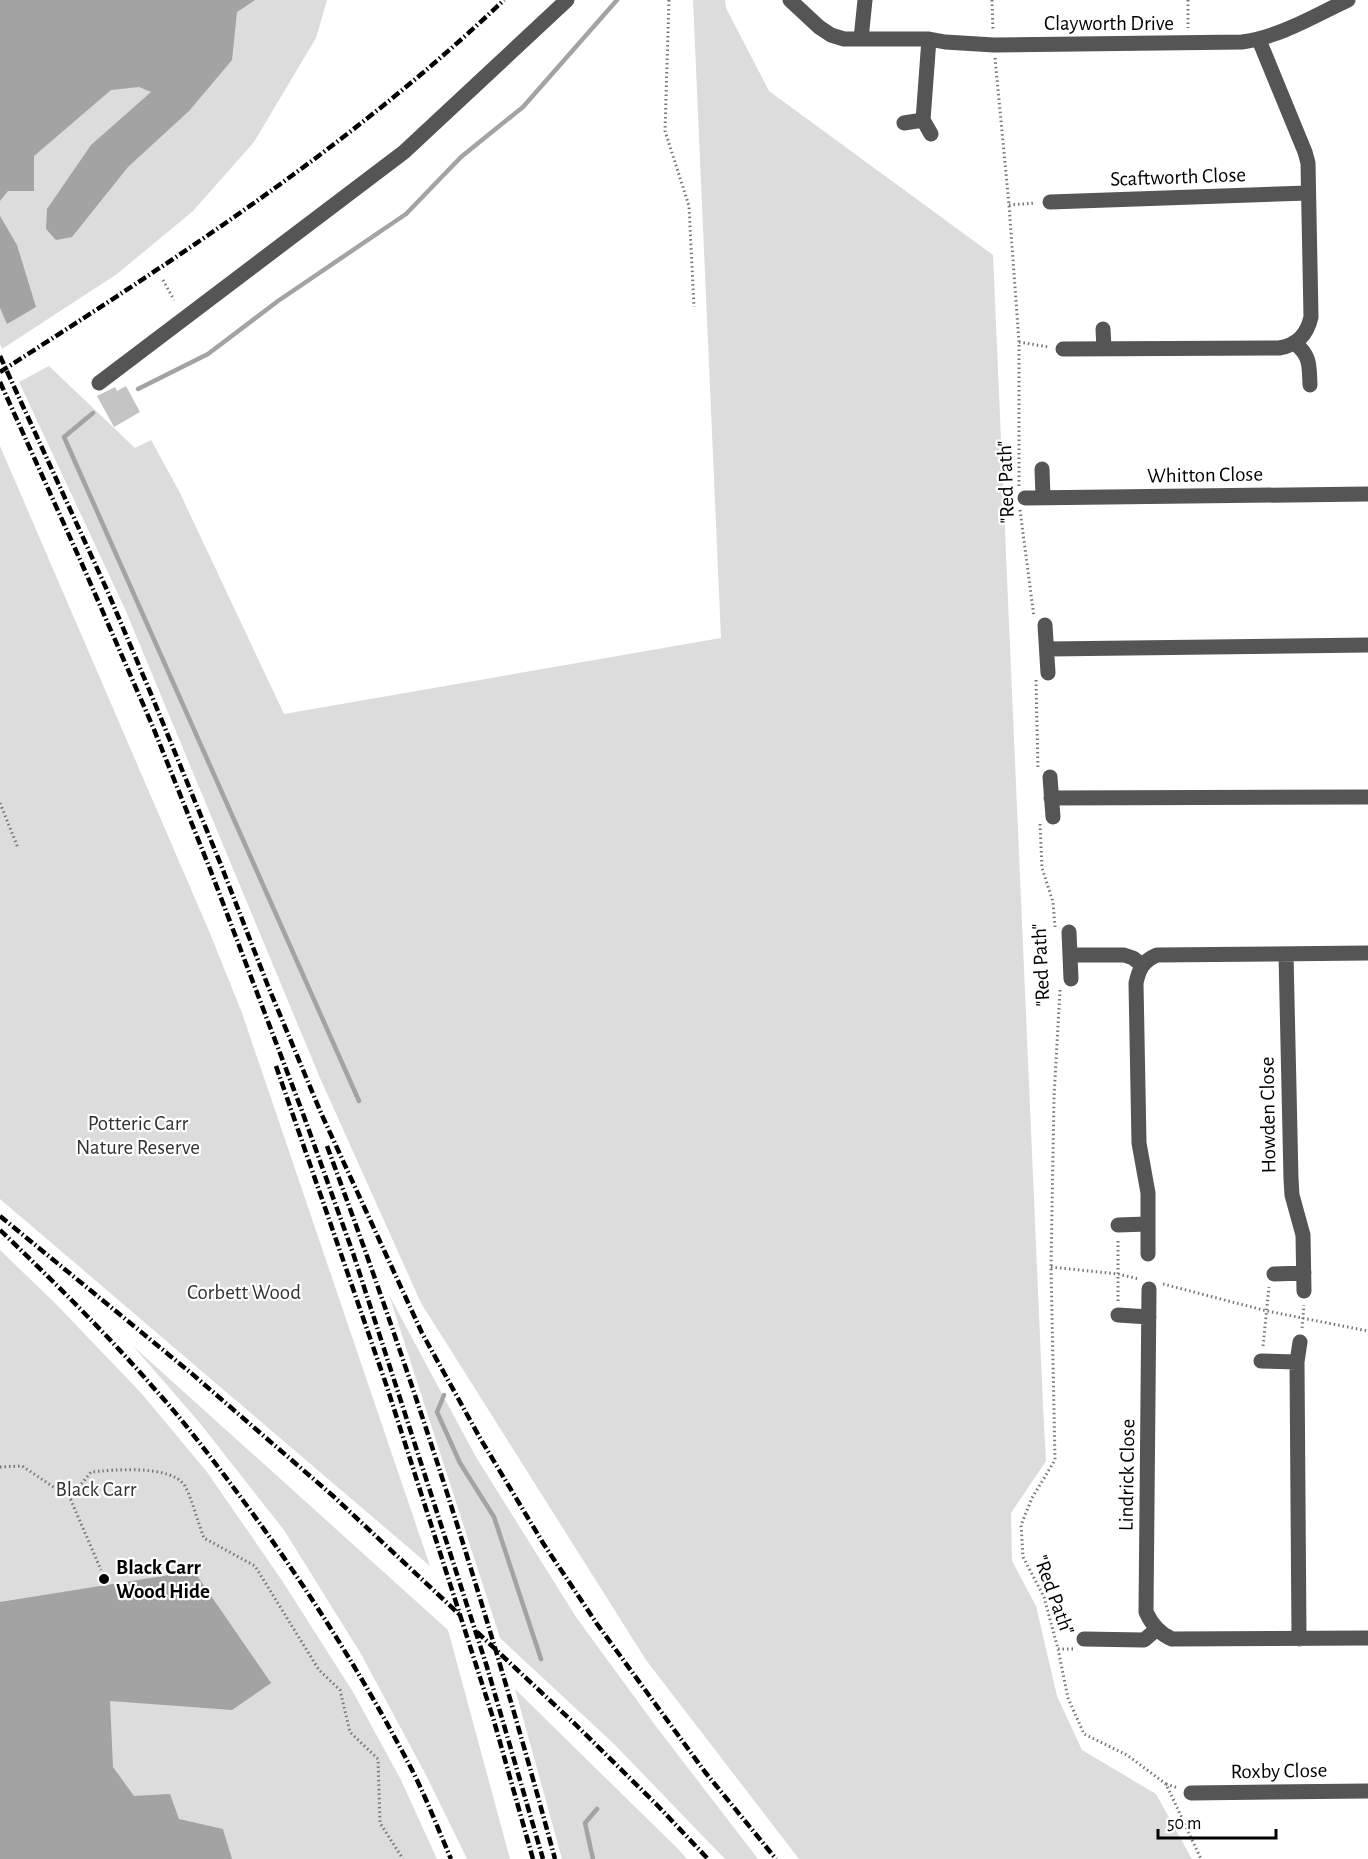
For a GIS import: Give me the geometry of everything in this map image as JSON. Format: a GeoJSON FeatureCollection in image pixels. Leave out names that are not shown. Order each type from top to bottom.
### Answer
{"type":"FeatureCollection","features":[{"type":"Feature","properties":{"kind":"street"},"geometry":{"type":"LineString","coordinates":[[99,383],[404,152],[567,0]]}},
{"type":"Feature","properties":{"kind":"street","name":"Clayworth Drive"},"geometry":{"type":"LineString","coordinates":[[790,0],[819,27],[844,39],[929,39],[994,45],[1259,40],[1348,0]]}},
{"type":"Feature","properties":{"kind":"street"},"geometry":{"type":"LineString","coordinates":[[861,39],[865,0]]}},
{"type":"Feature","properties":{"kind":"street"},"geometry":{"type":"LineString","coordinates":[[929,39],[923,120],[931,134]]}},
{"type":"Feature","properties":{"kind":"street"},"geometry":{"type":"LineString","coordinates":[[1063,349],[1280,348],[1295,343],[1303,336],[1311,317],[1308,163],[1259,40]]}},
{"type":"Feature","properties":{"kind":"street"},"geometry":{"type":"LineString","coordinates":[[904,123],[923,120]]}},
{"type":"Feature","properties":{"kind":"street","name":"Scaftworth Close"},"geometry":{"type":"LineString","coordinates":[[1050,202],[1308,193]]}},
{"type":"Feature","properties":{"kind":"street"},"geometry":{"type":"LineString","coordinates":[[1103,329],[1104,348]]}},
{"type":"Feature","properties":{"kind":"street"},"geometry":{"type":"LineString","coordinates":[[1295,343],[1305,351],[1308,357],[1310,385]]}},
{"type":"Feature","properties":{"kind":"street"},"geometry":{"type":"LineString","coordinates":[[1042,469],[1043,498]]}},
{"type":"Feature","properties":{"kind":"street","name":"Whitton Close"},"geometry":{"type":"LineString","coordinates":[[1021,498],[1368,494]]}},
{"type":"Feature","properties":{"kind":"street"},"geometry":{"type":"LineString","coordinates":[[1040,625],[1048,649],[1042,676]]}},
{"type":"Feature","properties":{"kind":"street"},"geometry":{"type":"LineString","coordinates":[[1048,649],[1368,645]]}},
{"type":"Feature","properties":{"kind":"street"},"geometry":{"type":"LineString","coordinates":[[1044,777],[1051,798],[1046,820]]}},
{"type":"Feature","properties":{"kind":"street"},"geometry":{"type":"LineString","coordinates":[[1051,798],[1368,797]]}},
{"type":"Feature","properties":{"kind":"street"},"geometry":{"type":"LineString","coordinates":[[1062,933],[1071,955],[1065,982]]}},
{"type":"Feature","properties":{"kind":"street"},"geometry":{"type":"LineString","coordinates":[[1148,1254],[1148,1193],[1139,1143],[1136,983],[1142,965],[1157,955],[1368,953]]}},
{"type":"Feature","properties":{"kind":"street","name":"Howden Close"},"geometry":{"type":"LineString","coordinates":[[1286,954],[1290,1179],[1303,1235],[1304,1291]]}},
{"type":"Feature","properties":{"kind":"street"},"geometry":{"type":"LineString","coordinates":[[1071,955],[1124,956],[1133,958],[1142,965]]}},
{"type":"Feature","properties":{"kind":"street"},"geometry":{"type":"LineString","coordinates":[[1118,1225],[1147,1224]]}},
{"type":"Feature","properties":{"kind":"street"},"geometry":{"type":"LineString","coordinates":[[1274,1274],[1304,1273]]}},
{"type":"Feature","properties":{"kind":"street","name":"Lindrick Close"},"geometry":{"type":"LineString","coordinates":[[1150,1285],[1146,1612],[1157,1629]]}},
{"type":"Feature","properties":{"kind":"street"},"geometry":{"type":"LineString","coordinates":[[1118,1315],[1149,1317]]}},
{"type":"Feature","properties":{"kind":"street"},"geometry":{"type":"LineString","coordinates":[[1299,1639],[1297,1362],[1300,1342]]}},
{"type":"Feature","properties":{"kind":"street"},"geometry":{"type":"LineString","coordinates":[[1261,1361],[1297,1362]]}},
{"type":"Feature","properties":{"kind":"street"},"geometry":{"type":"LineString","coordinates":[[1084,1639],[1144,1640],[1157,1629],[1164,1636],[1172,1639],[1368,1638]]}},
{"type":"Feature","properties":{"kind":"street","name":"Roxby Close"},"geometry":{"type":"LineString","coordinates":[[1191,1793],[1368,1791]]}},
{"type":"Feature","properties":{"kind":"path"},"geometry":{"type":"LineString","coordinates":[[669,0],[665,131],[689,206],[694,308]]}},
{"type":"Feature","properties":{"kind":"path","name":"\"Red Path\""},"geometry":{"type":"LineString","coordinates":[[992,0],[1019,342],[1021,498],[1040,625]]}},
{"type":"Feature","properties":{"kind":"path"},"geometry":{"type":"LineString","coordinates":[[1188,0],[1188,43]]}},
{"type":"Feature","properties":{"kind":"path"},"geometry":{"type":"LineString","coordinates":[[1009,205],[1050,202]]}},
{"type":"Feature","properties":{"kind":"path"},"geometry":{"type":"LineString","coordinates":[[163,280],[174,300]]}},
{"type":"Feature","properties":{"kind":"path"},"geometry":{"type":"LineString","coordinates":[[1019,342],[1063,349]]}},
{"type":"Feature","properties":{"kind":"path"},"geometry":{"type":"LineString","coordinates":[[1042,676],[1044,777]]}},
{"type":"Feature","properties":{"kind":"path"},"geometry":{"type":"LineString","coordinates":[[0,803],[18,848]]}},
{"type":"Feature","properties":{"kind":"path","name":"\"Red Path\""},"geometry":{"type":"LineString","coordinates":[[1046,820],[1042,868],[1062,933]]}},
{"type":"Feature","properties":{"kind":"path","name":"\"Red Path\""},"geometry":{"type":"LineString","coordinates":[[1065,982],[1060,996],[1054,1097],[1052,1267],[1055,1460],[1032,1498],[1021,1525],[1023,1557],[1044,1598],[1068,1698],[1084,1734],[1127,1755],[1166,1784],[1201,1859]]}},
{"type":"Feature","properties":{"kind":"path"},"geometry":{"type":"LineString","coordinates":[[1118,1225],[1118,1315]]}},
{"type":"Feature","properties":{"kind":"path"},"geometry":{"type":"LineString","coordinates":[[1052,1267],[1118,1274],[1150,1285],[1368,1331]]}},
{"type":"Feature","properties":{"kind":"path"},"geometry":{"type":"LineString","coordinates":[[1261,1361],[1269,1275],[1274,1274]]}},
{"type":"Feature","properties":{"kind":"path"},"geometry":{"type":"LineString","coordinates":[[1300,1342],[1304,1318],[1304,1291]]}},
{"type":"Feature","properties":{"kind":"path"},"geometry":{"type":"LineString","coordinates":[[0,1467],[22,1466],[70,1498],[101,1570]]}},
{"type":"Feature","properties":{"kind":"path"},"geometry":{"type":"LineString","coordinates":[[70,1498],[91,1472],[127,1469],[165,1473],[184,1484],[204,1538],[255,1566],[319,1670],[340,1690],[350,1732],[378,1759],[380,1823],[403,1859]]}},
{"type":"Feature","properties":{"kind":"green space"},"geometry":{"type":"Polygon","coordinates":[[[0,0],[327,0],[316,38],[254,142],[193,211],[117,274],[2,349],[0,344],[0,0]]]}},
{"type":"Feature","properties":{"kind":"green space"},"geometry":{"type":"Polygon","coordinates":[[[693,0],[725,0],[726,8],[769,91],[993,255],[1046,1461],[1011,1513],[1012,1561],[1036,1606],[1057,1696],[1082,1750],[1156,1794],[1192,1859],[799,1859],[646,1660],[421,1303],[320,1078],[125,609],[19,382],[49,366],[135,448],[151,440],[179,491],[284,714],[721,638],[693,0]]]}},
{"type":"Feature","properties":{"kind":"green space","name":"Potteric Carr Nature Reserve"},"geometry":{"type":"Polygon","coordinates":[[[0,446],[209,931],[242,1013],[430,1566],[0,1199],[0,446]]]}},
{"type":"Feature","properties":{"kind":"green space","name":"Black Carr"},"geometry":{"type":"Polygon","coordinates":[[[0,1250],[55,1303],[142,1394],[207,1472],[281,1579],[353,1692],[401,1780],[437,1859],[0,1859],[0,1250]]]}},
{"type":"Feature","properties":{"kind":"green space"},"geometry":{"type":"Polygon","coordinates":[[[389,1295],[476,1457],[576,1617],[758,1859],[725,1859],[614,1744],[500,1638],[389,1295]]]}},
{"type":"Feature","properties":{"kind":"green space"},"geometry":{"type":"Polygon","coordinates":[[[133,1346],[448,1630],[510,1859],[467,1859],[427,1777],[361,1654],[284,1530],[199,1422],[133,1346]]]}},
{"type":"Feature","properties":{"kind":"green space"},"geometry":{"type":"Polygon","coordinates":[[[515,1689],[678,1849],[687,1859],[562,1859],[515,1689]]]}},
{"type":"Feature","properties":{"kind":"shaded area"},"geometry":{"type":"Polygon","coordinates":[[[0,0],[255,0],[237,12],[232,60],[189,111],[128,167],[72,237],[56,240],[46,229],[47,209],[91,145],[151,92],[139,87],[111,90],[34,156],[34,191],[8,191],[0,201],[0,0]]]}},
{"type":"Feature","properties":{"kind":"shaded area"},"geometry":{"type":"Polygon","coordinates":[[[0,216],[17,245],[36,307],[7,324],[0,308],[0,216]]]}},
{"type":"Feature","properties":{"kind":"shaded area"},"geometry":{"type":"Polygon","coordinates":[[[194,1571],[271,1683],[232,1710],[110,1701],[113,1767],[134,1796],[170,1794],[179,1819],[223,1829],[232,1859],[0,1859],[0,1602],[194,1571]]]}},
{"type":"Feature","properties":{"kind":"building"},"geometry":{"type":"Polygon","coordinates":[[[126,386],[140,412],[114,427],[97,396],[115,387],[117,391],[126,386]]]}},
{"type":"Feature","properties":{"kind":"waterway"},"geometry":{"type":"LineString","coordinates":[[138,389],[208,354],[278,301],[406,214],[461,157],[523,107],[617,0]]}},
{"type":"Feature","properties":{"kind":"waterway"},"geometry":{"type":"LineString","coordinates":[[93,413],[64,437],[359,1101]]}},
{"type":"Feature","properties":{"kind":"waterway"},"geometry":{"type":"LineString","coordinates":[[444,1395],[437,1412],[460,1463],[494,1517],[541,1659]]}},
{"type":"Feature","properties":{"kind":"waterway"},"geometry":{"type":"LineString","coordinates":[[593,1859],[585,1823],[597,1809]]}},
{"type":"Feature","properties":{"kind":"railway"},"geometry":{"type":"LineString","coordinates":[[0,372],[197,243],[324,152],[446,53],[504,0]]}},
{"type":"Feature","properties":{"kind":"railway"},"geometry":{"type":"LineString","coordinates":[[0,356],[107,590],[321,1113],[422,1333],[480,1438],[543,1543],[597,1624],[705,1772],[776,1859]]}},
{"type":"Feature","properties":{"kind":"railway"},"geometry":{"type":"LineString","coordinates":[[0,382],[153,727],[302,1111],[353,1253],[487,1667],[543,1859]]}},
{"type":"Feature","properties":{"kind":"railway"},"geometry":{"type":"LineString","coordinates":[[276,1066],[387,1387],[494,1721],[533,1859]]}},
{"type":"Feature","properties":{"kind":"railway"},"geometry":{"type":"LineString","coordinates":[[327,1146],[390,1322],[449,1500],[504,1679],[555,1859]]}},
{"type":"Feature","properties":{"kind":"railway"},"geometry":{"type":"LineString","coordinates":[[0,1216],[191,1373],[332,1495],[460,1615]]}},
{"type":"Feature","properties":{"kind":"railway"},"geometry":{"type":"LineString","coordinates":[[0,1230],[97,1326],[164,1399],[265,1531],[332,1630],[373,1698],[416,1779],[451,1859]]}},
{"type":"Feature","properties":{"kind":"railway"},"geometry":{"type":"LineString","coordinates":[[477,1632],[575,1724],[708,1859]]}},
{"type":"Feature","properties":{"kind":"place","name":"Black Carr Wood Hide"},"geometry":{"type":"Point","coordinates":[104,1579]}},
{"type":"Feature","properties":{"kind":"park label","name":"Corbett Wood"},"geometry":{"type":"Point","coordinates":[244,1292]}}]}
